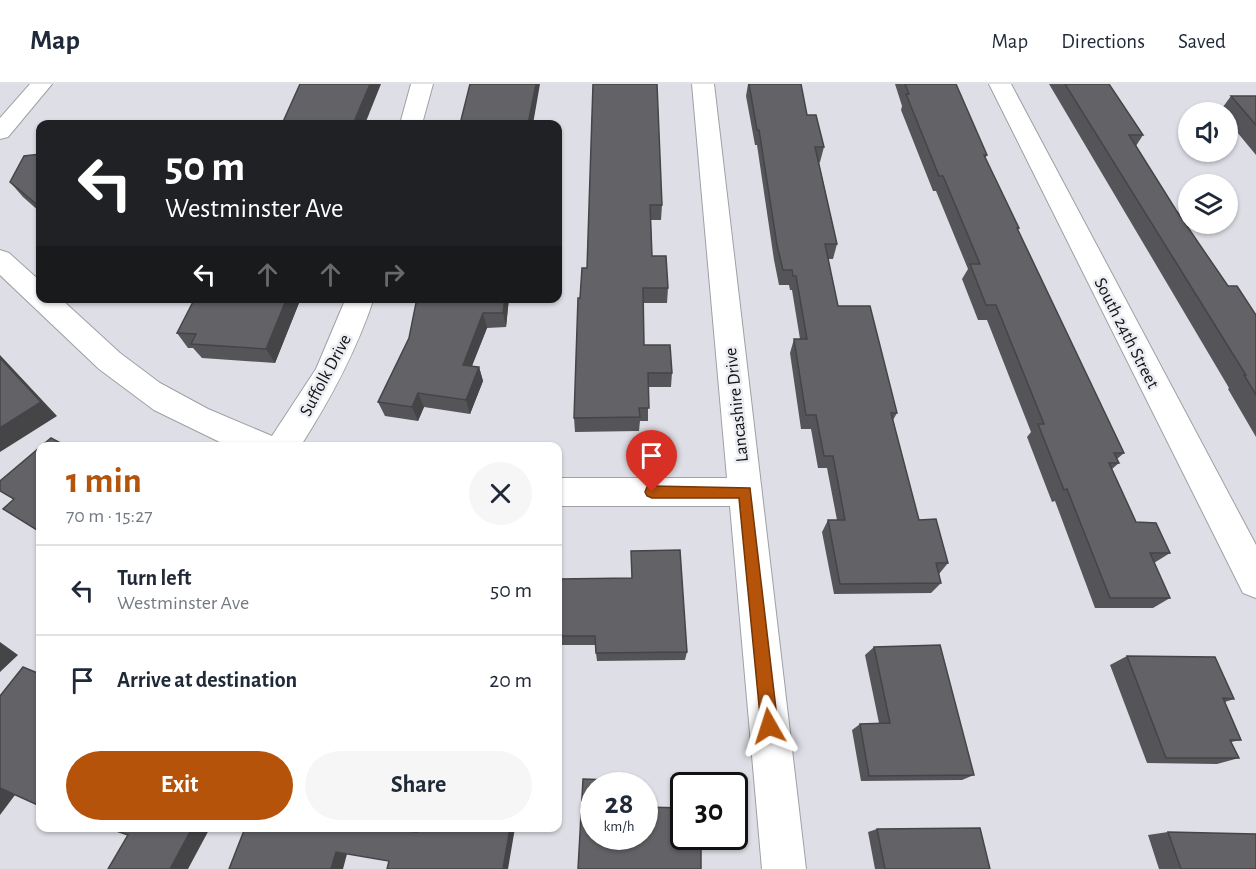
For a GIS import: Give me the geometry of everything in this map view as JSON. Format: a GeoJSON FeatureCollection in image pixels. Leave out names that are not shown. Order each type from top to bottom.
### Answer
{"type":"FeatureCollection","features":[{"type":"Feature","properties":{"kind":"street"},"geometry":{"type":"LineString","coordinates":[[0,132],[41,84]]}},
{"type":"Feature","properties":{"kind":"street"},"geometry":{"type":"LineString","coordinates":[[412,120],[422,84]]}},
{"type":"Feature","properties":{"kind":"street","name":"Lancashire Drive"},"geometry":{"type":"LineString","coordinates":[[703,84],[784,869]]}},
{"type":"Feature","properties":{"kind":"street","name":"South 24th Street"},"geometry":{"type":"LineString","coordinates":[[1000,84],[1256,581]]}},
{"type":"Feature","properties":{"kind":"street"},"geometry":{"type":"LineString","coordinates":[[2,264],[36,294]]}},
{"type":"Feature","properties":{"kind":"street"},"geometry":{"type":"LineString","coordinates":[[47,303],[135,381],[218,429],[251,442]]}},
{"type":"Feature","properties":{"kind":"street","name":"Suffolk Drive"},"geometry":{"type":"LineString","coordinates":[[285,442],[330,372],[358,303]]}},
{"type":"Feature","properties":{"kind":"street"},"geometry":{"type":"LineString","coordinates":[[562,492],[745,492]]}},
{"type":"Feature","properties":{"kind":"building"},"geometry":{"type":"Polygon","coordinates":[[[300,84],[370,84],[355,120],[284,120],[300,84]]]}},
{"type":"Feature","properties":{"kind":"building"},"geometry":{"type":"Polygon","coordinates":[[[470,84],[536,84],[529,120],[461,120],[470,84]]]}},
{"type":"Feature","properties":{"kind":"building"},"geometry":{"type":"Polygon","coordinates":[[[593,84],[657,84],[662,205],[650,205],[652,256],[666,256],[668,288],[643,288],[644,345],[670,345],[672,373],[648,373],[649,408],[639,408],[640,417],[574,418],[578,298],[580,298],[582,268],[587,268],[593,84]]]}},
{"type":"Feature","properties":{"kind":"building"},"geometry":{"type":"Polygon","coordinates":[[[749,84],[801,84],[807,115],[816,115],[824,147],[815,147],[837,244],[825,244],[838,306],[870,306],[897,413],[891,413],[919,520],[936,519],[948,563],[936,563],[941,583],[840,584],[828,520],[845,520],[833,456],[824,456],[816,415],[806,415],[794,339],[807,339],[796,276],[793,276],[792,270],[783,270],[777,245],[759,130],[757,130],[749,84]]]}},
{"type":"Feature","properties":{"kind":"building"},"geometry":{"type":"Polygon","coordinates":[[[905,84],[956,84],[987,155],[984,155],[1019,228],[1017,228],[1124,453],[1114,453],[1119,463],[1109,463],[1136,522],[1156,523],[1170,553],[1150,553],[1170,598],[1110,598],[1067,489],[1064,490],[1038,424],[1044,424],[996,305],[986,305],[970,264],[980,264],[943,176],[939,176],[906,94],[909,94],[905,84]]]}},
{"type":"Feature","properties":{"kind":"building"},"geometry":{"type":"Polygon","coordinates":[[[1065,84],[1109,84],[1143,135],[1129,135],[1178,213],[1178,234],[1192,234],[1228,286],[1237,286],[1256,315],[1256,395],[1244,375],[1246,375],[1065,84]]]}},
{"type":"Feature","properties":{"kind":"building"},"geometry":{"type":"Polygon","coordinates":[[[1231,96],[1256,96],[1256,125],[1238,102],[1231,96]]]}},
{"type":"Feature","properties":{"kind":"building"},"geometry":{"type":"Polygon","coordinates":[[[36,154],[36,204],[10,182],[24,156],[36,154]]]}},
{"type":"Feature","properties":{"kind":"building"},"geometry":{"type":"Polygon","coordinates":[[[192,303],[285,303],[266,349],[191,344],[196,334],[177,333],[192,303]]]}},
{"type":"Feature","properties":{"kind":"building"},"geometry":{"type":"Polygon","coordinates":[[[416,303],[504,303],[503,313],[483,313],[463,365],[479,367],[466,400],[418,393],[412,407],[378,402],[409,338],[416,303]]]}},
{"type":"Feature","properties":{"kind":"building"},"geometry":{"type":"Polygon","coordinates":[[[0,358],[41,402],[0,428],[0,358]]]}},
{"type":"Feature","properties":{"kind":"building"},"geometry":{"type":"Polygon","coordinates":[[[51,438],[59,442],[46,442],[51,438]]]}},
{"type":"Feature","properties":{"kind":"building"},"geometry":{"type":"Polygon","coordinates":[[[36,450],[36,530],[3,509],[14,499],[0,491],[0,481],[36,450]]]}},
{"type":"Feature","properties":{"kind":"building"},"geometry":{"type":"Polygon","coordinates":[[[680,550],[687,652],[596,653],[595,636],[562,636],[562,579],[632,578],[631,551],[680,550]]]}},
{"type":"Feature","properties":{"kind":"building"},"geometry":{"type":"Polygon","coordinates":[[[940,645],[974,775],[869,776],[860,724],[890,723],[874,647],[940,645]]]}},
{"type":"Feature","properties":{"kind":"building"},"geometry":{"type":"Polygon","coordinates":[[[1127,656],[1215,657],[1234,699],[1223,698],[1241,740],[1230,740],[1239,758],[1166,758],[1127,656]]]}},
{"type":"Feature","properties":{"kind":"building"},"geometry":{"type":"Polygon","coordinates":[[[23,667],[36,672],[36,804],[0,788],[0,696],[23,667]]]}},
{"type":"Feature","properties":{"kind":"building"},"geometry":{"type":"Polygon","coordinates":[[[658,807],[670,808],[670,850],[701,850],[701,869],[578,869],[580,833],[580,850],[658,850],[658,807]]]}},
{"type":"Feature","properties":{"kind":"building"},"geometry":{"type":"Polygon","coordinates":[[[980,828],[990,869],[885,869],[877,829],[980,828]]]}},
{"type":"Feature","properties":{"kind":"building"},"geometry":{"type":"Polygon","coordinates":[[[119,832],[190,832],[170,869],[108,869],[128,835],[119,832]]]}},
{"type":"Feature","properties":{"kind":"building"},"geometry":{"type":"Polygon","coordinates":[[[243,832],[509,832],[503,869],[387,869],[389,861],[336,852],[331,869],[229,869],[243,832]]]}},
{"type":"Feature","properties":{"kind":"building"},"geometry":{"type":"Polygon","coordinates":[[[1168,832],[1256,834],[1256,869],[1181,869],[1168,832]]]}},
{"type":"Feature","properties":{"kind":"route"},"geometry":{"type":"LineString","coordinates":[[652,492],[745,492],[769,726]]}}]}
